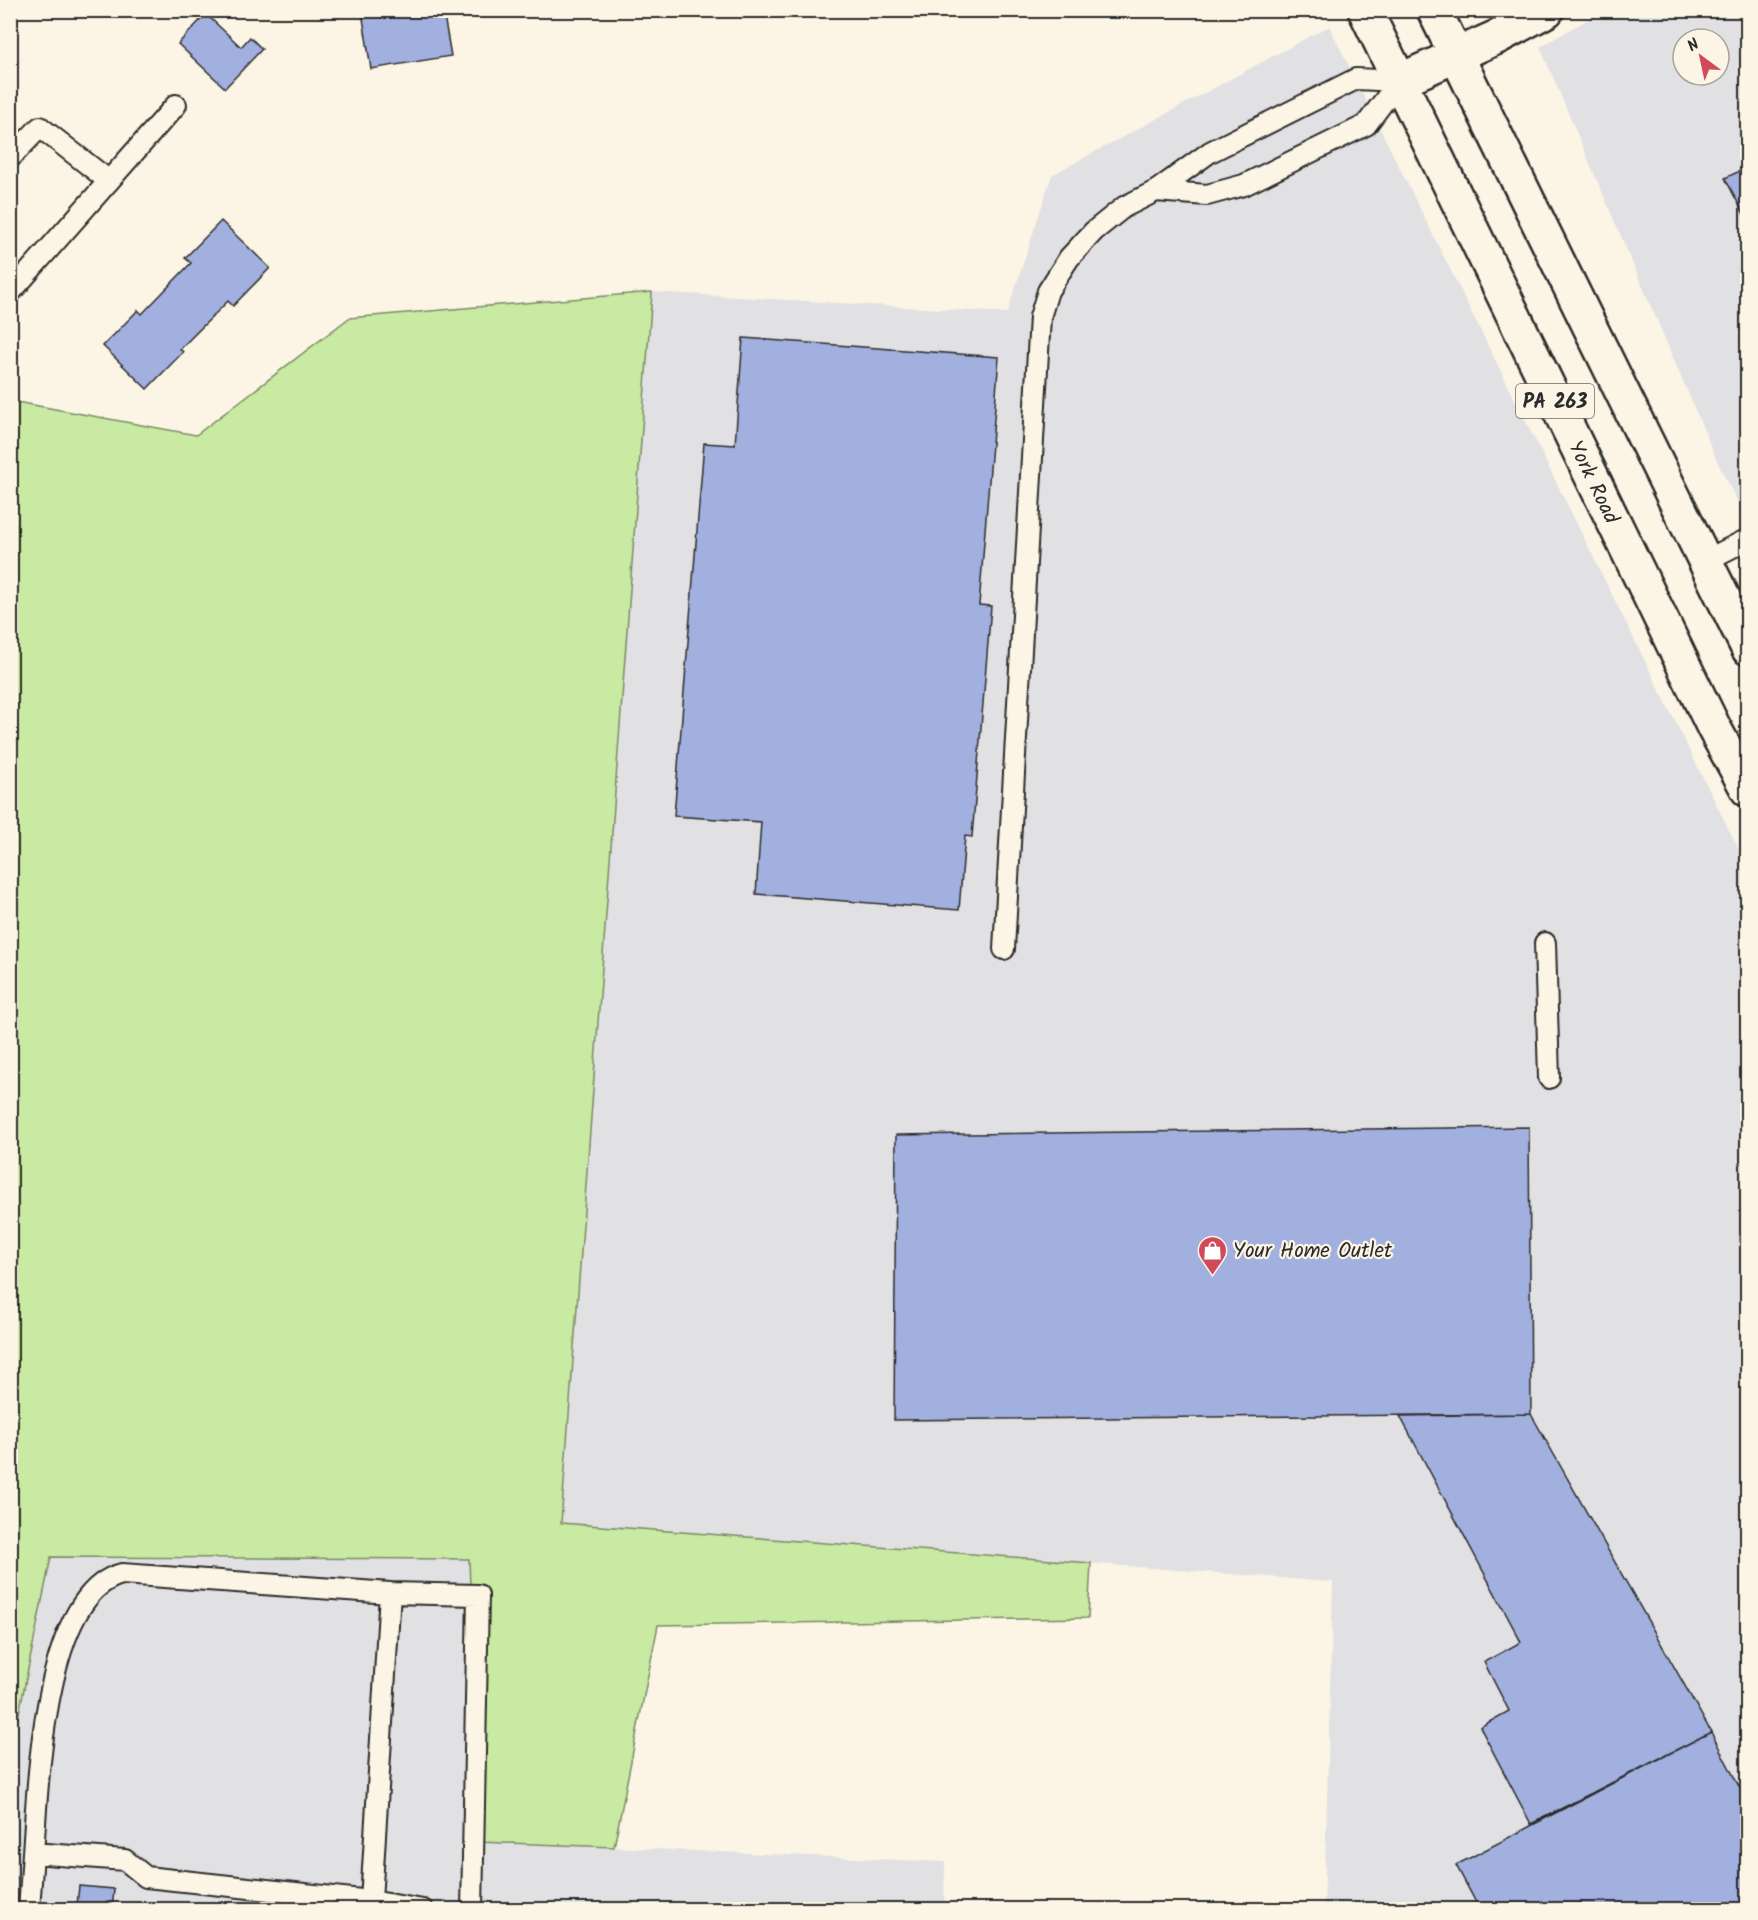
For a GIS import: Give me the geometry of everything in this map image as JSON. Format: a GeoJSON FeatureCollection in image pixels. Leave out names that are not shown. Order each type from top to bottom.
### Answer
{"type":"FeatureCollection","features":[{"type":"Feature","properties":{"kind":"main road","name":"York Road"},"geometry":{"type":"LineString","coordinates":[[1365,10],[1714,728],[1748,790]]}},
{"type":"Feature","properties":{"kind":"main road","name":"PA 263"},"geometry":{"type":"LineString","coordinates":[[1434,10],[1748,648]]}},
{"type":"Feature","properties":{"kind":"main road"},"geometry":{"type":"LineString","coordinates":[[1399,81],[1456,56],[1547,10]]}},
{"type":"Feature","properties":{"kind":"lane"},"geometry":{"type":"LineString","coordinates":[[1004,949],[1041,317],[1048,291],[1069,258],[1094,231],[1124,207],[1156,192],[1210,152],[1356,79],[1399,81]]}},
{"type":"Feature","properties":{"kind":"lane"},"geometry":{"type":"LineString","coordinates":[[1156,192],[1207,195],[1244,185],[1366,125],[1399,81]]}},
{"type":"Feature","properties":{"kind":"lane"},"geometry":{"type":"LineString","coordinates":[[10,293],[176,105]]}},
{"type":"Feature","properties":{"kind":"lane"},"geometry":{"type":"LineString","coordinates":[[10,158],[40,127],[109,181]]}},
{"type":"Feature","properties":{"kind":"lane"},"geometry":{"type":"LineString","coordinates":[[1705,561],[1748,539]]}},
{"type":"Feature","properties":{"kind":"lane"},"geometry":{"type":"LineString","coordinates":[[1545,943],[1549,1078]]}},
{"type":"Feature","properties":{"kind":"lane"},"geometry":{"type":"LineString","coordinates":[[29,1910],[42,1736],[69,1624],[87,1594],[106,1577],[122,1574],[390,1593],[478,1595],[472,1910]]}},
{"type":"Feature","properties":{"kind":"lane"},"geometry":{"type":"LineString","coordinates":[[371,1901],[390,1593]]}},
{"type":"Feature","properties":{"kind":"lane"},"geometry":{"type":"LineString","coordinates":[[33,1853],[125,1860],[146,1877],[371,1901],[423,1910]]}},
{"type":"Feature","properties":{"kind":"shaded area"},"geometry":{"type":"Polygon","coordinates":[[[1602,11],[1747,11],[1747,521],[1718,463],[1540,47],[1602,11]]]}},
{"type":"Feature","properties":{"kind":"shaded area"},"geometry":{"type":"Polygon","coordinates":[[[1329,26],[1747,866],[1747,1909],[1324,1909],[1333,1582],[561,1523],[652,292],[1007,313],[1052,175],[1329,26]]]}},
{"type":"Feature","properties":{"kind":"shaded area"},"geometry":{"type":"Polygon","coordinates":[[[51,1557],[469,1559],[479,1841],[945,1862],[944,1909],[11,1910],[11,1752],[51,1557]]]}},
{"type":"Feature","properties":{"kind":"green space"},"geometry":{"type":"Polygon","coordinates":[[[652,292],[561,1523],[1091,1563],[1088,1618],[658,1625],[614,1847],[479,1842],[469,1559],[51,1557],[11,1752],[11,401],[196,435],[349,318],[652,292]]]}},
{"type":"Feature","properties":{"kind":"building"},"geometry":{"type":"Polygon","coordinates":[[[443,10],[451,56],[371,69],[362,12],[443,10]]]}},
{"type":"Feature","properties":{"kind":"building"},"geometry":{"type":"Polygon","coordinates":[[[206,14],[241,47],[250,37],[262,49],[225,88],[178,44],[206,14]]]}},
{"type":"Feature","properties":{"kind":"building"},"geometry":{"type":"Polygon","coordinates":[[[1748,167],[1748,222],[1725,178],[1748,167]]]}},
{"type":"Feature","properties":{"kind":"building"},"geometry":{"type":"Polygon","coordinates":[[[221,221],[270,268],[233,306],[228,301],[180,349],[183,352],[147,389],[103,346],[138,310],[142,314],[191,263],[185,258],[221,221]]]}},
{"type":"Feature","properties":{"kind":"building"},"geometry":{"type":"Polygon","coordinates":[[[743,338],[999,357],[979,605],[991,606],[972,837],[965,836],[959,910],[756,894],[761,822],[674,816],[704,443],[735,445],[743,338]]]}},
{"type":"Feature","properties":{"kind":"building","name":"Your Home Outlet"},"geometry":{"type":"Polygon","coordinates":[[[1529,1127],[1531,1414],[894,1420],[896,1135],[1529,1127]]]}},
{"type":"Feature","properties":{"kind":"building"},"geometry":{"type":"Polygon","coordinates":[[[1531,1414],[1711,1732],[1531,1824],[1480,1727],[1509,1711],[1484,1662],[1521,1642],[1400,1416],[1531,1414]]]}},
{"type":"Feature","properties":{"kind":"building"},"geometry":{"type":"Polygon","coordinates":[[[1711,1732],[1748,1804],[1748,1910],[1480,1910],[1456,1865],[1711,1732]]]}},
{"type":"Feature","properties":{"kind":"building"},"geometry":{"type":"Polygon","coordinates":[[[79,1886],[114,1889],[112,1910],[67,1910],[67,1905],[77,1905],[79,1886]]]}},
{"type":"Feature","properties":{"kind":"place","name":"Your Home Outlet"},"geometry":{"type":"Point","coordinates":[1212,1276]}}]}
